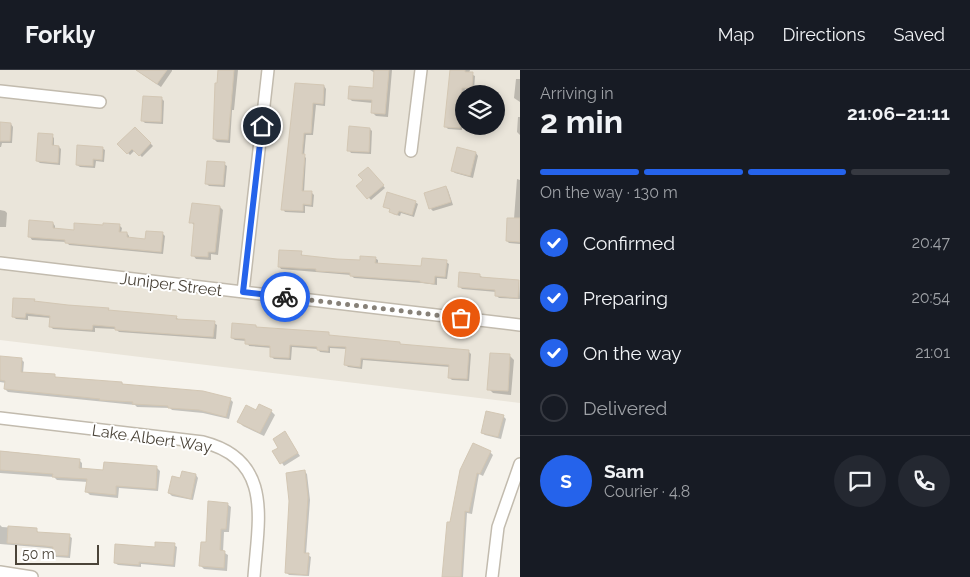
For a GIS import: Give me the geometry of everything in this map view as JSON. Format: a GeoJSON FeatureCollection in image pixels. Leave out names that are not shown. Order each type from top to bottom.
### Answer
{"type":"FeatureCollection","features":[{"type":"Feature","properties":{"kind":"street"},"geometry":{"type":"LineString","coordinates":[[243,292],[268,70]]}},
{"type":"Feature","properties":{"kind":"street"},"geometry":{"type":"LineString","coordinates":[[411,151],[421,70]]}},
{"type":"Feature","properties":{"kind":"street"},"geometry":{"type":"LineString","coordinates":[[0,91],[100,102]]}},
{"type":"Feature","properties":{"kind":"street","name":"Juniper Street"},"geometry":{"type":"LineString","coordinates":[[0,264],[520,325]]}},
{"type":"Feature","properties":{"kind":"street","name":"Lake Albert Way"},"geometry":{"type":"LineString","coordinates":[[0,418],[203,442],[218,446],[232,454],[245,465],[253,479],[256,493],[259,510],[254,577]]}},
{"type":"Feature","properties":{"kind":"street"},"geometry":{"type":"LineString","coordinates":[[492,577],[498,527],[520,464]]}},
{"type":"Feature","properties":{"kind":"street"},"geometry":{"type":"LineString","coordinates":[[0,572],[32,577]]}},
{"type":"Feature","properties":{"kind":"shaded area"},"geometry":{"type":"Polygon","coordinates":[[[0,70],[520,70],[520,403],[0,340],[0,70]]]}},
{"type":"Feature","properties":{"kind":"building"},"geometry":{"type":"Polygon","coordinates":[[[136,70],[167,70],[157,84],[136,70]]]}},
{"type":"Feature","properties":{"kind":"building"},"geometry":{"type":"Polygon","coordinates":[[[218,70],[234,70],[228,140],[213,139],[215,83],[217,83],[218,70]]]}},
{"type":"Feature","properties":{"kind":"building"},"geometry":{"type":"Polygon","coordinates":[[[374,70],[389,70],[385,114],[371,113],[372,100],[348,99],[349,86],[373,88],[374,70]]]}},
{"type":"Feature","properties":{"kind":"building"},"geometry":{"type":"Polygon","coordinates":[[[450,70],[473,72],[472,85],[455,85],[455,128],[444,127],[450,70]]]}},
{"type":"Feature","properties":{"kind":"building"},"geometry":{"type":"Polygon","coordinates":[[[295,83],[324,85],[323,104],[313,103],[311,133],[304,133],[302,154],[305,154],[302,191],[312,191],[311,205],[303,204],[303,211],[281,210],[295,83]]]}},
{"type":"Feature","properties":{"kind":"building"},"geometry":{"type":"Polygon","coordinates":[[[143,96],[162,97],[161,122],[141,121],[143,96]]]}},
{"type":"Feature","properties":{"kind":"building"},"geometry":{"type":"Polygon","coordinates":[[[0,122],[11,123],[10,141],[0,141],[0,122]]]}},
{"type":"Feature","properties":{"kind":"building"},"geometry":{"type":"Polygon","coordinates":[[[349,126],[370,128],[369,152],[347,151],[349,126]]]}},
{"type":"Feature","properties":{"kind":"building"},"geometry":{"type":"Polygon","coordinates":[[[135,127],[151,143],[139,156],[132,149],[127,154],[117,144],[135,127]]]}},
{"type":"Feature","properties":{"kind":"building"},"geometry":{"type":"Polygon","coordinates":[[[38,133],[53,134],[52,145],[59,146],[58,163],[36,161],[38,133]]]}},
{"type":"Feature","properties":{"kind":"building"},"geometry":{"type":"Polygon","coordinates":[[[77,145],[103,147],[102,160],[93,159],[93,166],[76,165],[77,145]]]}},
{"type":"Feature","properties":{"kind":"building"},"geometry":{"type":"Polygon","coordinates":[[[457,147],[476,152],[470,176],[451,171],[457,147]]]}},
{"type":"Feature","properties":{"kind":"building"},"geometry":{"type":"Polygon","coordinates":[[[207,161],[225,162],[223,185],[205,184],[207,161]]]}},
{"type":"Feature","properties":{"kind":"building"},"geometry":{"type":"Polygon","coordinates":[[[368,167],[384,185],[367,199],[356,186],[363,180],[358,175],[368,167]]]}},
{"type":"Feature","properties":{"kind":"building"},"geometry":{"type":"Polygon","coordinates":[[[446,186],[451,202],[429,209],[424,193],[446,186]]]}},
{"type":"Feature","properties":{"kind":"building"},"geometry":{"type":"Polygon","coordinates":[[[387,192],[416,201],[412,215],[399,211],[397,215],[389,212],[390,209],[383,207],[387,192]]]}},
{"type":"Feature","properties":{"kind":"building"},"geometry":{"type":"Polygon","coordinates":[[[192,203],[220,206],[215,252],[208,252],[208,257],[191,256],[194,223],[189,223],[192,203]]]}},
{"type":"Feature","properties":{"kind":"building"},"geometry":{"type":"Polygon","coordinates":[[[507,218],[520,218],[520,242],[506,241],[507,218]]]}},
{"type":"Feature","properties":{"kind":"building"},"geometry":{"type":"Polygon","coordinates":[[[29,220],[53,222],[53,228],[74,230],[74,223],[120,224],[119,232],[127,232],[127,237],[145,239],[146,231],[163,232],[161,252],[65,243],[65,240],[28,237],[29,220]]]}},
{"type":"Feature","properties":{"kind":"building"},"geometry":{"type":"Polygon","coordinates":[[[279,250],[302,251],[301,255],[337,259],[360,260],[360,256],[376,257],[375,263],[421,266],[422,258],[447,260],[445,277],[435,276],[434,284],[420,281],[350,276],[350,273],[316,271],[316,269],[278,267],[279,250]]]}},
{"type":"Feature","properties":{"kind":"building"},"geometry":{"type":"Polygon","coordinates":[[[459,272],[480,274],[480,277],[519,280],[518,298],[495,296],[495,290],[458,287],[459,272]]]}},
{"type":"Feature","properties":{"kind":"building"},"geometry":{"type":"Polygon","coordinates":[[[13,298],[109,308],[108,310],[177,316],[176,319],[215,321],[213,337],[115,330],[115,327],[93,325],[92,330],[49,327],[50,316],[26,313],[25,318],[12,317],[13,298]]]}},
{"type":"Feature","properties":{"kind":"building"},"geometry":{"type":"Polygon","coordinates":[[[232,323],[256,325],[256,327],[329,332],[329,335],[469,350],[467,379],[448,378],[449,365],[361,358],[360,367],[344,365],[346,347],[328,346],[328,351],[317,350],[317,347],[290,345],[289,358],[270,357],[270,346],[245,344],[245,339],[231,338],[232,323]]]}},
{"type":"Feature","properties":{"kind":"building"},"geometry":{"type":"Polygon","coordinates":[[[490,353],[510,354],[508,391],[487,390],[490,353]]]}},
{"type":"Feature","properties":{"kind":"building"},"geometry":{"type":"Polygon","coordinates":[[[0,356],[22,358],[21,372],[55,374],[55,377],[203,391],[231,398],[226,417],[199,410],[168,408],[168,406],[132,404],[133,402],[4,389],[5,381],[0,380],[0,356]]]}},
{"type":"Feature","properties":{"kind":"building"},"geometry":{"type":"Polygon","coordinates":[[[259,404],[272,410],[260,433],[237,422],[246,405],[256,410],[259,404]]]}},
{"type":"Feature","properties":{"kind":"building"},"geometry":{"type":"Polygon","coordinates":[[[486,411],[504,415],[498,437],[481,433],[486,411]]]}},
{"type":"Feature","properties":{"kind":"building"},"geometry":{"type":"Polygon","coordinates":[[[285,431],[298,453],[280,464],[272,451],[278,448],[273,439],[285,431]]]}},
{"type":"Feature","properties":{"kind":"building"},"geometry":{"type":"Polygon","coordinates":[[[473,443],[491,451],[480,474],[477,473],[469,512],[465,511],[461,577],[442,577],[447,522],[450,522],[460,470],[473,443]]]}},
{"type":"Feature","properties":{"kind":"building"},"geometry":{"type":"Polygon","coordinates":[[[0,451],[80,459],[79,468],[103,470],[104,462],[157,466],[156,489],[116,486],[116,495],[85,492],[87,479],[52,477],[53,474],[0,470],[0,451]]]}},
{"type":"Feature","properties":{"kind":"building"},"geometry":{"type":"Polygon","coordinates":[[[305,470],[308,497],[304,553],[309,553],[307,575],[285,573],[289,501],[286,473],[305,470]]]}},
{"type":"Feature","properties":{"kind":"building"},"geometry":{"type":"Polygon","coordinates":[[[182,471],[196,474],[191,499],[168,493],[172,476],[180,478],[182,471]]]}},
{"type":"Feature","properties":{"kind":"building"},"geometry":{"type":"Polygon","coordinates":[[[208,501],[228,503],[226,529],[221,529],[220,550],[225,551],[224,568],[199,566],[201,542],[206,542],[208,501]]]}},
{"type":"Feature","properties":{"kind":"building"},"geometry":{"type":"Polygon","coordinates":[[[8,526],[37,528],[37,532],[70,534],[68,556],[52,555],[53,547],[7,543],[8,526]]]}},
{"type":"Feature","properties":{"kind":"building"},"geometry":{"type":"Polygon","coordinates":[[[155,542],[175,543],[173,565],[139,562],[139,565],[114,563],[115,544],[155,547],[155,542]]]}},
{"type":"Feature","properties":{"kind":"way so far"},"geometry":{"type":"LineString","coordinates":[[285,297],[461,318]]}},
{"type":"Feature","properties":{"kind":"route"},"geometry":{"type":"LineString","coordinates":[[262,126],[243,292],[285,297]]}}]}
